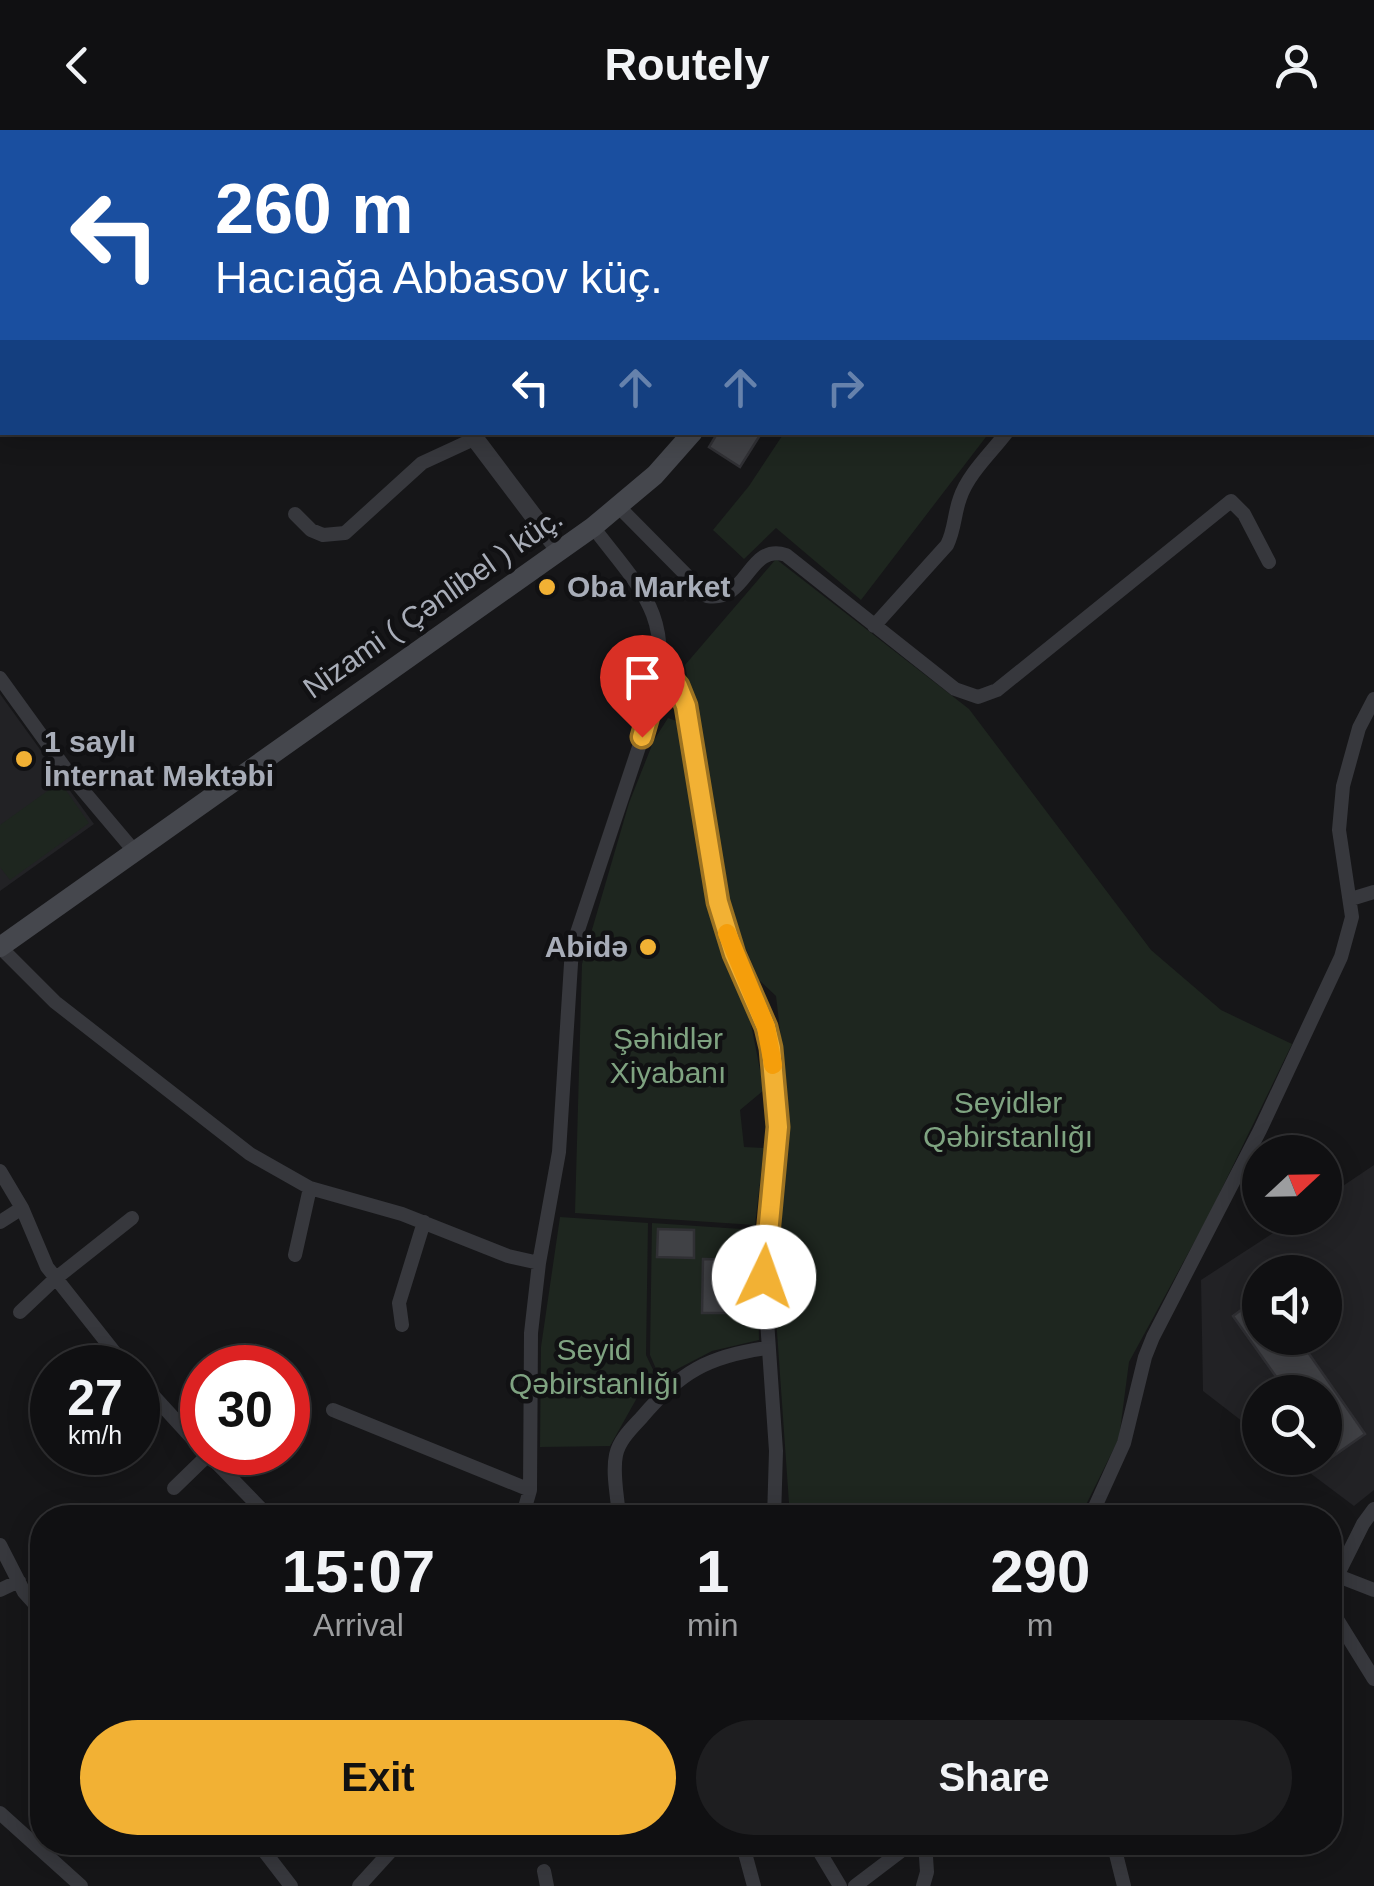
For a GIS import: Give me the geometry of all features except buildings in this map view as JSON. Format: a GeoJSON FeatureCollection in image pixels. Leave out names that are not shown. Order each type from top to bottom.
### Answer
{"type":"FeatureCollection","features":[{"type":"Feature","properties":{"kind":"main road","name":"Nizami ( Çənlibel ) küç."},"geometry":{"type":"LineString","coordinates":[[0,947],[593,526],[655,475],[690,435]]}},
{"type":"Feature","properties":{"kind":"street"},"geometry":{"type":"LineString","coordinates":[[874,626],[947,544],[955,529],[958,502],[965,486],[1004,435]]}},
{"type":"Feature","properties":{"kind":"street"},"geometry":{"type":"LineString","coordinates":[[295,514],[323,536],[345,533],[422,464],[472,436],[559,550]]}},
{"type":"Feature","properties":{"kind":"street"},"geometry":{"type":"LineString","coordinates":[[618,506],[707,596],[717,598],[731,593],[766,553],[786,554],[955,689],[978,697],[997,690],[1231,501],[1244,514],[1269,562]]}},
{"type":"Feature","properties":{"kind":"street"},"geometry":{"type":"LineString","coordinates":[[526,1505],[530,1490],[531,1333],[538,1263],[559,1152],[572,948],[655,699],[662,667],[660,634],[643,592],[593,526]]}},
{"type":"Feature","properties":{"kind":"street"},"geometry":{"type":"LineString","coordinates":[[662,667],[678,686],[686,706],[718,902],[771,1048],[778,1127],[764,1244],[767,1348],[776,1451],[774,1505]]}},
{"type":"Feature","properties":{"kind":"street"},"geometry":{"type":"LineString","coordinates":[[0,678],[70,775],[134,852]]}},
{"type":"Feature","properties":{"kind":"street"},"geometry":{"type":"LineString","coordinates":[[1096,1505],[1124,1442],[1153,1337],[1260,1130],[1341,958],[1352,899],[1341,858],[1343,786],[1360,728],[1374,699]]}},
{"type":"Feature","properties":{"kind":"street"},"geometry":{"type":"LineString","coordinates":[[1352,899],[1374,892]]}},
{"type":"Feature","properties":{"kind":"street"},"geometry":{"type":"LineString","coordinates":[[0,947],[55,1002],[250,1154],[310,1188],[424,1222],[508,1256],[538,1263]]}},
{"type":"Feature","properties":{"kind":"street"},"geometry":{"type":"LineString","coordinates":[[0,1171],[55,1279],[108,1345]]}},
{"type":"Feature","properties":{"kind":"street"},"geometry":{"type":"LineString","coordinates":[[295,1255],[310,1188]]}},
{"type":"Feature","properties":{"kind":"street"},"geometry":{"type":"LineString","coordinates":[[0,1222],[22,1208]]}},
{"type":"Feature","properties":{"kind":"street"},"geometry":{"type":"LineString","coordinates":[[20,1312],[132,1218]]}},
{"type":"Feature","properties":{"kind":"street"},"geometry":{"type":"LineString","coordinates":[[402,1325],[399,1304],[424,1222]]}},
{"type":"Feature","properties":{"kind":"street"},"geometry":{"type":"LineString","coordinates":[[618,1505],[616,1455],[637,1422],[668,1387],[690,1371],[724,1356],[767,1348]]}},
{"type":"Feature","properties":{"kind":"street"},"geometry":{"type":"LineString","coordinates":[[160,1403],[180,1424]]}},
{"type":"Feature","properties":{"kind":"street"},"geometry":{"type":"LineString","coordinates":[[333,1410],[530,1490]]}},
{"type":"Feature","properties":{"kind":"street"},"geometry":{"type":"LineString","coordinates":[[174,1488],[186,1475]]}},
{"type":"Feature","properties":{"kind":"street"},"geometry":{"type":"LineString","coordinates":[[228,1475],[257,1505]]}},
{"type":"Feature","properties":{"kind":"street"},"geometry":{"type":"LineString","coordinates":[[1342,1567],[1362,1524],[1374,1509]]}},
{"type":"Feature","properties":{"kind":"street"},"geometry":{"type":"LineString","coordinates":[[0,1545],[30,1596]]}},
{"type":"Feature","properties":{"kind":"street"},"geometry":{"type":"LineString","coordinates":[[1342,1578],[1374,1590]]}},
{"type":"Feature","properties":{"kind":"street"},"geometry":{"type":"LineString","coordinates":[[0,1590],[19,1581]]}},
{"type":"Feature","properties":{"kind":"street"},"geometry":{"type":"LineString","coordinates":[[1342,1627],[1374,1679]]}},
{"type":"Feature","properties":{"kind":"street"},"geometry":{"type":"LineString","coordinates":[[0,1814],[30,1841]]}},
{"type":"Feature","properties":{"kind":"street"},"geometry":{"type":"LineString","coordinates":[[46,1855],[81,1886]]}},
{"type":"Feature","properties":{"kind":"street"},"geometry":{"type":"LineString","coordinates":[[267,1855],[290,1886]]}},
{"type":"Feature","properties":{"kind":"street"},"geometry":{"type":"LineString","coordinates":[[359,1886],[387,1855]]}},
{"type":"Feature","properties":{"kind":"street"},"geometry":{"type":"LineString","coordinates":[[746,1855],[754,1886]]}},
{"type":"Feature","properties":{"kind":"street"},"geometry":{"type":"LineString","coordinates":[[821,1855],[840,1886]]}},
{"type":"Feature","properties":{"kind":"street"},"geometry":{"type":"LineString","coordinates":[[855,1886],[895,1855]]}},
{"type":"Feature","properties":{"kind":"street"},"geometry":{"type":"LineString","coordinates":[[923,1886],[926,1855]]}},
{"type":"Feature","properties":{"kind":"street"},"geometry":{"type":"LineString","coordinates":[[1116,1855],[1124,1886]]}},
{"type":"Feature","properties":{"kind":"shaded area","name":"1 saylı İnternat Məktəbi"},"geometry":{"type":"Polygon","coordinates":[[[0,694],[94,824],[0,891],[0,694]]]}},
{"type":"Feature","properties":{"kind":"shaded area"},"geometry":{"type":"Polygon","coordinates":[[[1374,1165],[1374,1490],[1354,1506],[1313,1475],[1342,1475],[1342,1375],[1242,1375],[1242,1421],[1203,1391],[1201,1280],[1270,1235],[1342,1235],[1342,1187],[1374,1165]]]}},
{"type":"Feature","properties":{"kind":"green space"},"geometry":{"type":"Polygon","coordinates":[[[782,435],[987,435],[861,600],[776,528],[744,559],[713,530],[749,486],[782,435]]]}},
{"type":"Feature","properties":{"kind":"green space","name":"Seyidlər Qəbirstanlığı"},"geometry":{"type":"Polygon","coordinates":[[[776,559],[969,709],[1151,950],[1221,1010],[1292,1044],[1248,1135],[1242,1135],[1242,1147],[1209,1215],[1129,1362],[1119,1438],[1086,1505],[789,1505],[770,1232],[787,1089],[776,996],[759,980],[732,916],[685,665],[776,559]]]}},
{"type":"Feature","properties":{"kind":"green space","name":"Şəhidlər Xiyabanı"},"geometry":{"type":"Polygon","coordinates":[[[668,718],[679,722],[715,927],[749,1014],[764,1090],[740,1110],[744,1147],[764,1148],[755,1225],[575,1213],[582,964],[629,803],[654,740],[668,718]]]}},
{"type":"Feature","properties":{"kind":"green space"},"geometry":{"type":"Polygon","coordinates":[[[60,782],[89,823],[10,880],[0,867],[0,825],[60,782]]]}},
{"type":"Feature","properties":{"kind":"green space","name":"Seyid Qəbirstanlığı"},"geometry":{"type":"Polygon","coordinates":[[[560,1217],[648,1223],[646,1355],[658,1380],[638,1396],[610,1446],[540,1447],[541,1347],[560,1217]]]}},
{"type":"Feature","properties":{"kind":"green space"},"geometry":{"type":"Polygon","coordinates":[[[652,1223],[756,1230],[759,1340],[712,1351],[660,1378],[650,1355],[652,1223]]]}},
{"type":"Feature","properties":{"kind":"slow traffic"},"geometry":{"type":"LineString","coordinates":[[727,933],[766,1027],[773,1065]]}},
{"type":"Feature","properties":{"kind":"place","name":"Oba Market"},"geometry":{"type":"Point","coordinates":[547,587]}},
{"type":"Feature","properties":{"kind":"place","name":"1 saylı İnternat Məktəbi"},"geometry":{"type":"Point","coordinates":[24,759]}},
{"type":"Feature","properties":{"kind":"place","name":"Abidə"},"geometry":{"type":"Point","coordinates":[648,947]}},
{"type":"Feature","properties":{"kind":"route"},"geometry":{"type":"LineString","coordinates":[[642,737],[662,667],[678,686],[686,706],[718,902],[771,1048],[778,1127],[764,1277]]}}]}
